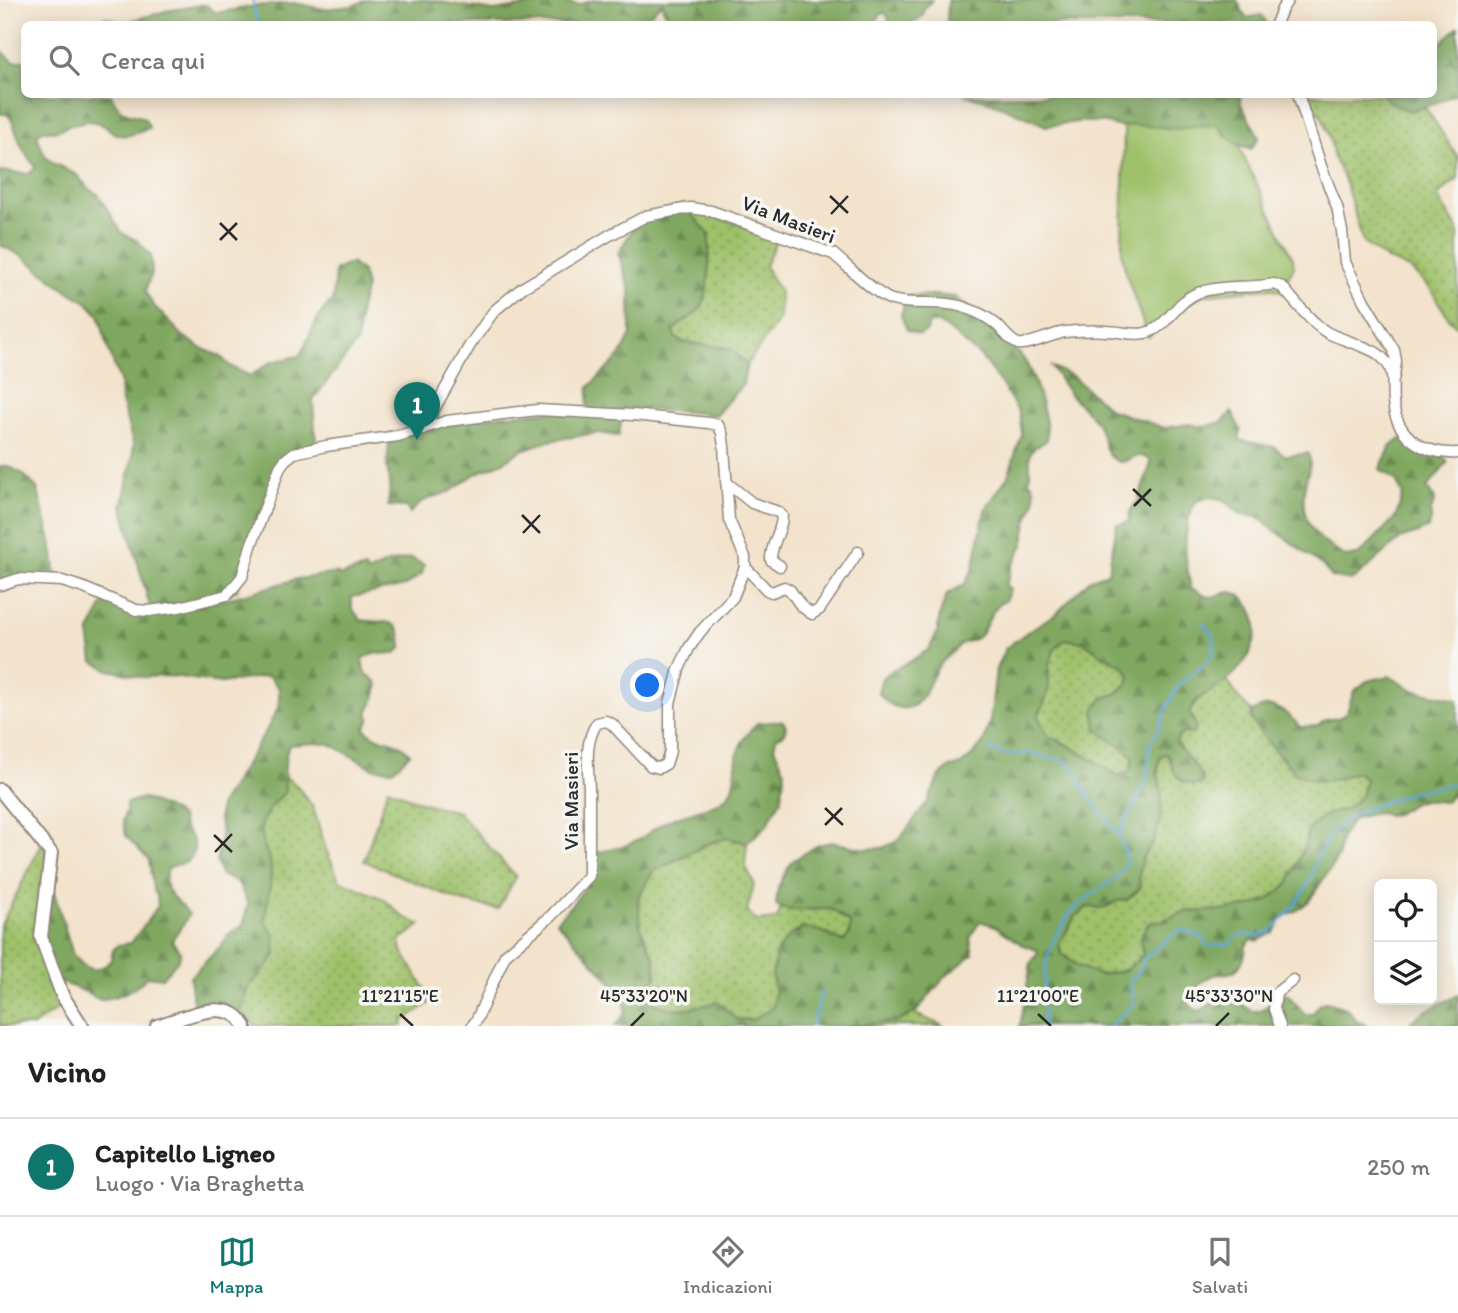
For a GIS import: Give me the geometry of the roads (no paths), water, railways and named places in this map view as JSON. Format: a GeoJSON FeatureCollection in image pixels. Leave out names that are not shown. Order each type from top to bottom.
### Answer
{"type":"FeatureCollection","features":[{"type":"Feature","properties":{"kind":"street"},"geometry":{"type":"LineString","coordinates":[[1277,21],[1288,0]]}},
{"type":"Feature","properties":{"kind":"street"},"geometry":{"type":"LineString","coordinates":[[1299,98],[1337,207],[1345,262],[1364,301],[1394,350],[1396,362],[1393,401],[1396,416],[1404,433],[1414,442],[1440,454],[1458,453]]}},
{"type":"Feature","properties":{"kind":"street","name":"Via Masieri"},"geometry":{"type":"LineString","coordinates":[[423,429],[470,345],[490,315],[503,303],[530,283],[646,216],[690,208],[711,211],[833,254],[877,292],[892,300],[948,303],[975,311],[997,325],[1014,341],[1022,344],[1065,332],[1109,331],[1142,334],[1163,323],[1183,302],[1195,294],[1216,289],[1274,284],[1282,288],[1326,332],[1377,353],[1387,363],[1394,377]]}},
{"type":"Feature","properties":{"kind":"street"},"geometry":{"type":"LineString","coordinates":[[0,585],[18,579],[62,582],[84,588],[136,610],[149,611],[179,607],[227,595],[242,577],[280,467],[293,453],[398,436],[447,421],[538,410],[633,415],[718,425],[722,433],[729,520],[745,556],[745,566],[767,590],[772,592],[784,587],[790,590],[812,614],[820,610],[858,552]]}},
{"type":"Feature","properties":{"kind":"street"},"geometry":{"type":"LineString","coordinates":[[726,482],[752,503],[782,516],[771,554],[771,560],[780,566]]}},
{"type":"Feature","properties":{"kind":"street","name":"Via Masieri"},"geometry":{"type":"LineString","coordinates":[[471,1026],[476,1021],[505,955],[551,916],[589,876],[587,756],[591,731],[597,723],[606,721],[612,724],[651,766],[659,768],[666,764],[670,751],[670,703],[678,669],[700,632],[733,597],[745,566]]}},
{"type":"Feature","properties":{"kind":"street"},"geometry":{"type":"LineString","coordinates":[[0,790],[51,853],[41,937],[62,995],[82,1026]]}},
{"type":"Feature","properties":{"kind":"street"},"geometry":{"type":"LineString","coordinates":[[1280,1026],[1274,1009],[1276,993],[1293,980]]}},
{"type":"Feature","properties":{"kind":"street"},"geometry":{"type":"LineString","coordinates":[[162,1025],[195,1013],[224,1010],[238,1017],[245,1026]]}},
{"type":"Feature","properties":{"kind":"waterway"},"geometry":{"type":"LineString","coordinates":[[253,0],[256,21]]}},
{"type":"Feature","properties":{"kind":"waterway"},"geometry":{"type":"LineString","coordinates":[[1043,1026],[1045,970],[1050,948],[1070,913],[1117,877],[1126,866],[1127,858],[1119,835],[1147,776],[1150,743],[1178,685],[1207,662],[1212,653],[1214,636],[1203,624]]}},
{"type":"Feature","properties":{"kind":"waterway"},"geometry":{"type":"LineString","coordinates":[[988,749],[1006,755],[1031,753],[1067,762],[1119,835]]}},
{"type":"Feature","properties":{"kind":"waterway"},"geometry":{"type":"LineString","coordinates":[[1110,1026],[1134,1003],[1128,982],[1139,972],[1144,959],[1179,930],[1201,936],[1208,946],[1230,944],[1242,934],[1260,936],[1271,932],[1295,905],[1309,883],[1328,837],[1341,823],[1355,814],[1411,792],[1458,785]]}},
{"type":"Feature","properties":{"kind":"waterway"},"geometry":{"type":"LineString","coordinates":[[811,1026],[822,991]]}},
{"type":"Feature","properties":{"kind":"place","name":"Capitello Ligneo"},"geometry":{"type":"Point","coordinates":[417,440]}}]}
